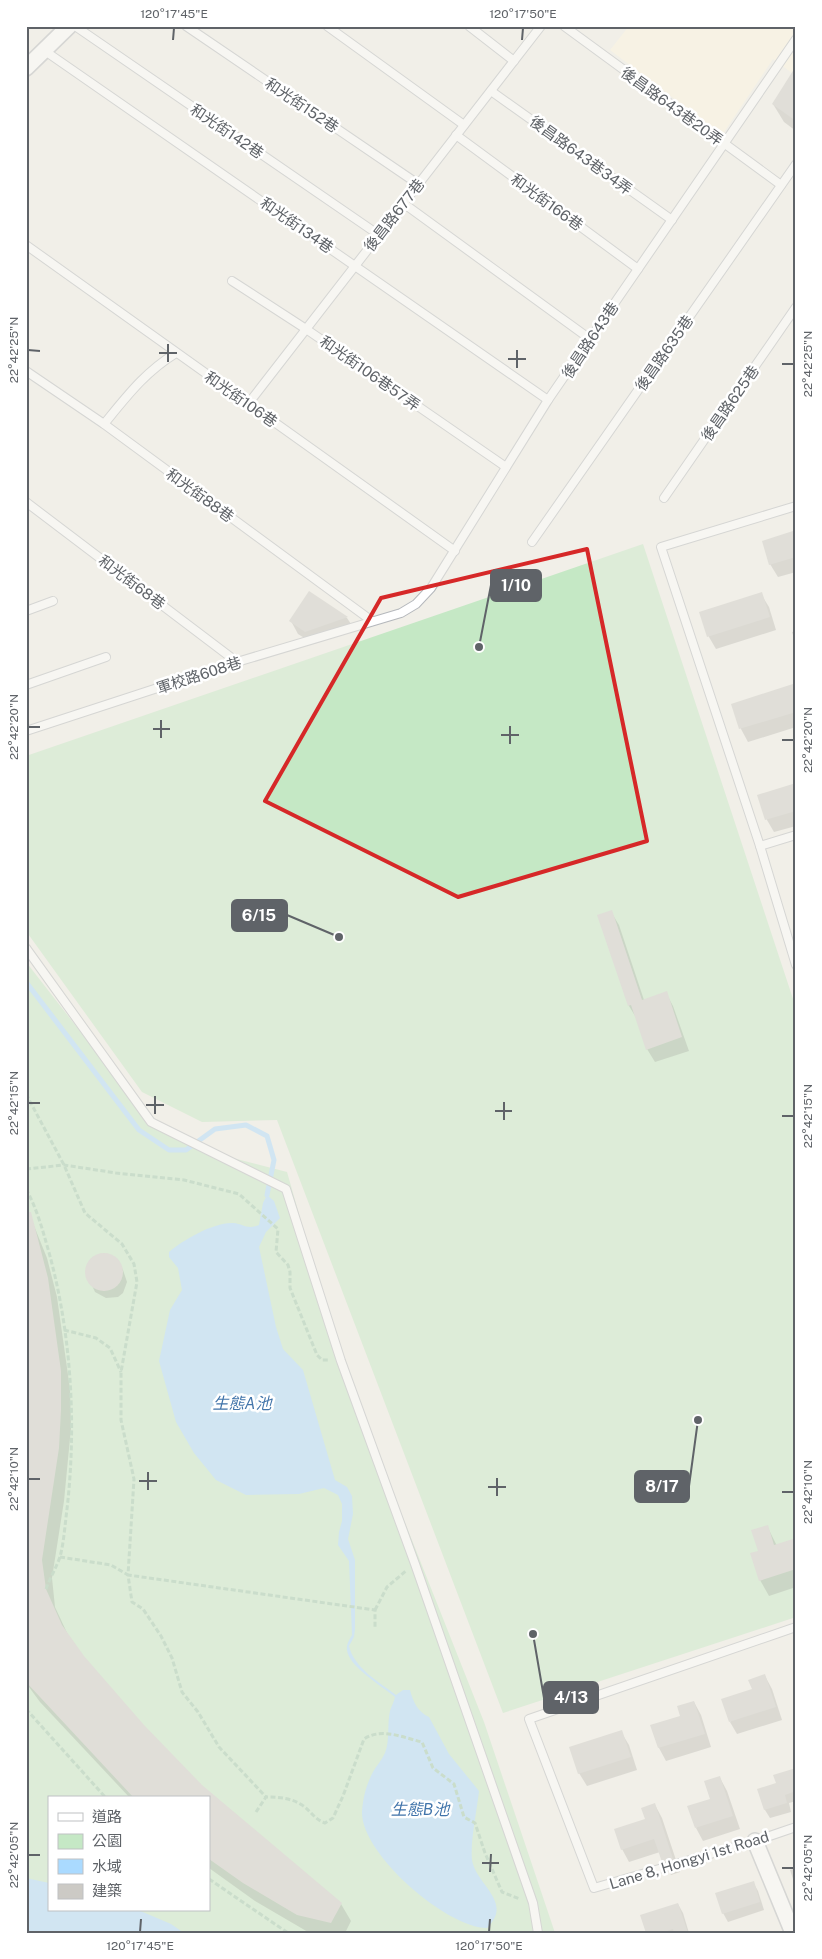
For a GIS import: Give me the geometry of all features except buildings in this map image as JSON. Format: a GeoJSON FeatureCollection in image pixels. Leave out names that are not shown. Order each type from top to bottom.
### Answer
{"type":"FeatureCollection","features":[{"type":"Feature","properties":{"kind":"street"},"geometry":{"type":"LineString","coordinates":[[26,68],[69,26]]}},
{"type":"Feature","properties":{"kind":"street"},"geometry":{"type":"LineString","coordinates":[[755,1841],[793,1933]]}},
{"type":"Feature","properties":{"kind":"lane","name":"和光街142巷"},"geometry":{"type":"LineString","coordinates":[[75,26],[379,235]]}},
{"type":"Feature","properties":{"kind":"lane","name":"和光街152巷"},"geometry":{"type":"LineString","coordinates":[[186,26],[418,184]]}},
{"type":"Feature","properties":{"kind":"lane"},"geometry":{"type":"LineString","coordinates":[[327,26],[464,125]]}},
{"type":"Feature","properties":{"kind":"lane"},"geometry":{"type":"LineString","coordinates":[[468,26],[514,61]]}},
{"type":"Feature","properties":{"kind":"lane","name":"後昌路677巷"},"geometry":{"type":"LineString","coordinates":[[248,404],[540,26]]}},
{"type":"Feature","properties":{"kind":"lane","name":"後昌路643巷20弄"},"geometry":{"type":"LineString","coordinates":[[564,26],[781,186]]}},
{"type":"Feature","properties":{"kind":"lane","name":"後昌路643巷"},"geometry":{"type":"LineString","coordinates":[[372,621],[401,613],[416,604],[431,588],[548,400],[796,39]]}},
{"type":"Feature","properties":{"kind":"lane","name":"和光街134巷"},"geometry":{"type":"LineString","coordinates":[[45,51],[548,400]]}},
{"type":"Feature","properties":{"kind":"lane","name":"後昌路643巷34弄"},"geometry":{"type":"LineString","coordinates":[[490,90],[672,220]]}},
{"type":"Feature","properties":{"kind":"lane","name":"和光街166巷"},"geometry":{"type":"LineString","coordinates":[[456,135],[638,269]]}},
{"type":"Feature","properties":{"kind":"lane","name":"後昌路635巷"},"geometry":{"type":"LineString","coordinates":[[532,542],[796,164]]}},
{"type":"Feature","properties":{"kind":"lane"},"geometry":{"type":"LineString","coordinates":[[403,203],[590,339]]}},
{"type":"Feature","properties":{"kind":"lane","name":"和光街106巷"},"geometry":{"type":"LineString","coordinates":[[26,245],[455,551]]}},
{"type":"Feature","properties":{"kind":"lane","name":"和光街106巷57弄"},"geometry":{"type":"LineString","coordinates":[[232,281],[306,329],[506,467]]}},
{"type":"Feature","properties":{"kind":"lane","name":"後昌路625巷"},"geometry":{"type":"LineString","coordinates":[[664,498],[796,307]]}},
{"type":"Feature","properties":{"kind":"lane"},"geometry":{"type":"LineString","coordinates":[[104,424],[157,364],[176,353]]}},
{"type":"Feature","properties":{"kind":"lane","name":"和光街88巷"},"geometry":{"type":"LineString","coordinates":[[26,370],[104,424],[372,621]]}},
{"type":"Feature","properties":{"kind":"lane","name":"和光街68巷"},"geometry":{"type":"LineString","coordinates":[[26,502],[237,662]]}},
{"type":"Feature","properties":{"kind":"lane"},"geometry":{"type":"LineString","coordinates":[[796,506],[661,547],[760,846],[796,965]]}},
{"type":"Feature","properties":{"kind":"lane"},"geometry":{"type":"LineString","coordinates":[[26,611],[53,601]]}},
{"type":"Feature","properties":{"kind":"lane","name":"軍校路608巷"},"geometry":{"type":"LineString","coordinates":[[26,731],[237,662],[372,621]]}},
{"type":"Feature","properties":{"kind":"lane"},"geometry":{"type":"LineString","coordinates":[[26,686],[106,657]]}},
{"type":"Feature","properties":{"kind":"lane"},"geometry":{"type":"LineString","coordinates":[[760,846],[796,835]]}},
{"type":"Feature","properties":{"kind":"lane"},"geometry":{"type":"LineString","coordinates":[[26,948],[151,1122],[286,1189],[342,1361],[532,1903],[538,1933]]}},
{"type":"Feature","properties":{"kind":"lane","name":"Lane 8, Hongyi 1st Road"},"geometry":{"type":"LineString","coordinates":[[795,1630],[529,1719],[594,1888],[755,1841],[796,1827]]}},
{"type":"Feature","properties":{"kind":"path"},"geometry":{"type":"LineString","coordinates":[[26,1094],[64,1165],[85,1213],[122,1244],[134,1264],[137,1282],[121,1372],[121,1420],[134,1478],[128,1575],[132,1602],[143,1609],[161,1636],[172,1658],[182,1692],[198,1712],[219,1747],[266,1797],[284,1797],[302,1805],[316,1820],[325,1822],[333,1818],[364,1739],[371,1735],[384,1733],[422,1742],[433,1768],[454,1784],[464,1817],[475,1823],[485,1854],[502,1892],[532,1903]]}},
{"type":"Feature","properties":{"kind":"path"},"geometry":{"type":"LineString","coordinates":[[26,1169],[64,1165],[184,1180],[239,1194],[278,1229],[276,1252],[288,1265],[290,1288],[317,1355],[322,1360],[342,1361]]}},
{"type":"Feature","properties":{"kind":"path"},"geometry":{"type":"LineString","coordinates":[[26,1189],[41,1225],[55,1271],[62,1303],[70,1395],[72,1449],[70,1481],[60,1557],[46,1588]]}},
{"type":"Feature","properties":{"kind":"path"},"geometry":{"type":"LineString","coordinates":[[64,1330],[96,1338],[110,1348],[121,1372]]}},
{"type":"Feature","properties":{"kind":"path"},"geometry":{"type":"LineString","coordinates":[[60,1557],[112,1565],[128,1575],[375,1610]]}},
{"type":"Feature","properties":{"kind":"path"},"geometry":{"type":"LineString","coordinates":[[375,1628],[375,1610],[387,1587],[414,1564]]}},
{"type":"Feature","properties":{"kind":"path"},"geometry":{"type":"LineString","coordinates":[[26,1709],[104,1796]]}},
{"type":"Feature","properties":{"kind":"path"},"geometry":{"type":"LineString","coordinates":[[256,1812],[266,1797]]}},
{"type":"Feature","properties":{"kind":"path"},"geometry":{"type":"LineString","coordinates":[[210,1880],[288,1933]]}},
{"type":"Feature","properties":{"kind":"highlighted area"},"geometry":{"type":"Polygon","coordinates":[[[587,549],[647,841],[458,897],[265,801],[381,598],[587,549]]]}},
{"type":"Feature","properties":{"kind":"shaded area"},"geometry":{"type":"Polygon","coordinates":[[[629,26],[796,26],[796,76],[773,59],[722,135],[610,50],[629,26]]]}},
{"type":"Feature","properties":{"kind":"green space"},"geometry":{"type":"Polygon","coordinates":[[[643,544],[796,1008],[796,1617],[503,1713],[277,1120],[202,1122],[142,1092],[26,931],[26,756],[643,544]]]}},
{"type":"Feature","properties":{"kind":"green space"},"geometry":{"type":"Polygon","coordinates":[[[26,962],[151,1122],[221,1155],[287,1172],[341,1361],[484,1722],[555,1933],[26,1933],[26,962]]]}},
{"type":"Feature","properties":{"kind":"water","name":"生態A池"},"geometry":{"type":"Polygon","coordinates":[[[267,1195],[274,1201],[280,1218],[266,1232],[259,1247],[276,1327],[283,1349],[303,1370],[335,1480],[347,1487],[352,1496],[353,1514],[348,1539],[355,1560],[355,1629],[354,1637],[349,1646],[356,1661],[375,1680],[396,1695],[403,1690],[410,1690],[416,1706],[429,1717],[449,1754],[479,1791],[473,1835],[472,1860],[475,1869],[495,1902],[497,1910],[494,1919],[487,1928],[470,1925],[450,1916],[409,1886],[375,1848],[365,1829],[362,1812],[364,1797],[374,1770],[387,1748],[390,1709],[395,1697],[367,1676],[354,1663],[347,1650],[352,1635],[349,1561],[338,1545],[342,1521],[342,1504],[338,1495],[324,1488],[299,1494],[246,1495],[216,1480],[194,1453],[176,1422],[159,1361],[170,1310],[182,1290],[178,1268],[169,1257],[169,1252],[190,1237],[217,1225],[233,1223],[248,1227],[259,1225],[263,1203],[267,1195]]]}},
{"type":"Feature","properties":{"kind":"water"},"geometry":{"type":"Polygon","coordinates":[[[26,1878],[48,1883],[48,1912],[143,1912],[171,1924],[184,1933],[26,1933],[26,1878]]]}},
{"type":"Feature","properties":{"kind":"waterway"},"geometry":{"type":"LineString","coordinates":[[26,982],[139,1130],[169,1150],[186,1150],[215,1129],[246,1125],[267,1136],[274,1160],[267,1195]]}},
{"type":"Feature","properties":{"kind":"place","name":"1/10"},"geometry":{"type":"Point","coordinates":[479,647]}},
{"type":"Feature","properties":{"kind":"place","name":"6/15"},"geometry":{"type":"Point","coordinates":[339,937]}},
{"type":"Feature","properties":{"kind":"place","name":"8/17"},"geometry":{"type":"Point","coordinates":[698,1420]}},
{"type":"Feature","properties":{"kind":"place","name":"4/13"},"geometry":{"type":"Point","coordinates":[533,1634]}},
{"type":"Feature","properties":{"kind":"water label","name":"生態B池"},"geometry":{"type":"Point","coordinates":[420,1809]}}]}
